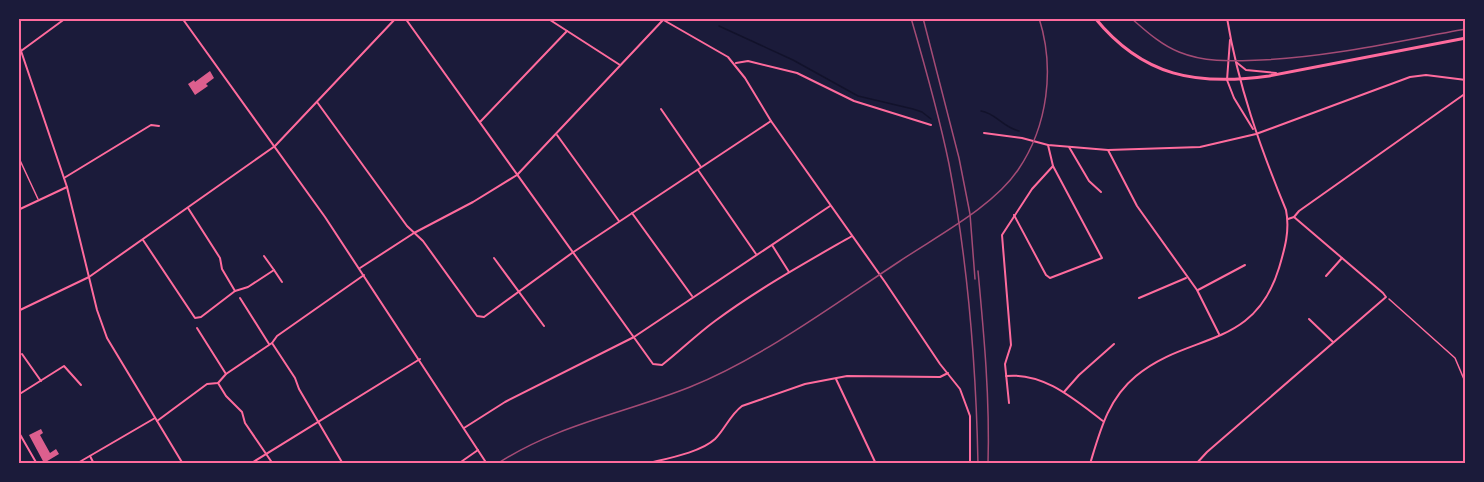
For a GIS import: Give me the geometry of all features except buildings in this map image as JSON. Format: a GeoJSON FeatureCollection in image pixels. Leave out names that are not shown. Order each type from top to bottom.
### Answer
{"type":"FeatureCollection","features":[{"type":"Feature","properties":{"kind":"street"},"geometry":{"type":"LineString","coordinates":[[21,51],[66,18]]}},
{"type":"Feature","properties":{"kind":"street"},"geometry":{"type":"LineString","coordinates":[[183,18],[364,275],[487,464]]}},
{"type":"Feature","properties":{"kind":"street"},"geometry":{"type":"LineString","coordinates":[[18,311],[89,277],[275,146],[396,18]]}},
{"type":"Feature","properties":{"kind":"street"},"geometry":{"type":"LineString","coordinates":[[405,18],[653,363],[662,365],[713,322],[789,272],[852,236]]}},
{"type":"Feature","properties":{"kind":"street"},"geometry":{"type":"LineString","coordinates":[[548,18],[620,65]]}},
{"type":"Feature","properties":{"kind":"street"},"geometry":{"type":"LineString","coordinates":[[668,23],[671,18]]}},
{"type":"Feature","properties":{"kind":"street"},"geometry":{"type":"LineString","coordinates":[[1095,18],[1116,41],[1152,65],[1169,73],[1227,80],[1281,74],[1466,38]]}},
{"type":"Feature","properties":{"kind":"street"},"geometry":{"type":"LineString","coordinates":[[1090,464],[1103,421],[1113,402],[1136,376],[1164,359],[1243,324],[1262,304],[1278,273],[1286,243],[1288,219],[1256,134],[1240,80],[1227,18]]}},
{"type":"Feature","properties":{"kind":"street"},"geometry":{"type":"LineString","coordinates":[[359,268],[414,233],[517,175],[557,135],[661,19],[720,51],[735,63],[771,121],[960,389],[967,403],[970,421],[970,464]]}},
{"type":"Feature","properties":{"kind":"street"},"geometry":{"type":"LineString","coordinates":[[479,123],[567,30]]}},
{"type":"Feature","properties":{"kind":"street"},"geometry":{"type":"LineString","coordinates":[[1230,36],[1227,80],[1234,98],[1256,134]]}},
{"type":"Feature","properties":{"kind":"street"},"geometry":{"type":"LineString","coordinates":[[18,42],[67,187],[97,310],[107,338],[183,464]]}},
{"type":"Feature","properties":{"kind":"street"},"geometry":{"type":"LineString","coordinates":[[735,63],[748,61],[797,73],[854,100],[931,125]]}},
{"type":"Feature","properties":{"kind":"street"},"geometry":{"type":"LineString","coordinates":[[1236,62],[1246,70],[1281,74]]}},
{"type":"Feature","properties":{"kind":"street"},"geometry":{"type":"LineString","coordinates":[[984,133],[1022,138],[1048,145],[1108,150],[1200,147],[1256,134],[1410,77],[1426,75],[1466,81]]}},
{"type":"Feature","properties":{"kind":"street"},"geometry":{"type":"LineString","coordinates":[[1288,219],[1294,217],[1466,93]]}},
{"type":"Feature","properties":{"kind":"street"},"geometry":{"type":"LineString","coordinates":[[317,102],[477,316],[484,317],[572,253],[771,121]]}},
{"type":"Feature","properties":{"kind":"street"},"geometry":{"type":"LineString","coordinates":[[660,109],[756,254]]}},
{"type":"Feature","properties":{"kind":"street"},"geometry":{"type":"LineString","coordinates":[[64,178],[151,125],[159,126]]}},
{"type":"Feature","properties":{"kind":"street"},"geometry":{"type":"LineString","coordinates":[[557,135],[619,221]]}},
{"type":"Feature","properties":{"kind":"street"},"geometry":{"type":"LineString","coordinates":[[1014,216],[1046,275],[1050,278],[1102,258],[1053,166],[1048,145]]}},
{"type":"Feature","properties":{"kind":"street"},"geometry":{"type":"LineString","coordinates":[[1069,147],[1089,182],[1101,192]]}},
{"type":"Feature","properties":{"kind":"street"},"geometry":{"type":"LineString","coordinates":[[1108,150],[1137,206],[1197,291],[1220,335]]}},
{"type":"Feature","properties":{"kind":"street"},"geometry":{"type":"LineString","coordinates":[[1009,403],[1005,364],[1011,345],[1002,235],[1032,189],[1053,166]]}},
{"type":"Feature","properties":{"kind":"street"},"geometry":{"type":"LineString","coordinates":[[18,210],[67,187]]}},
{"type":"Feature","properties":{"kind":"street"},"geometry":{"type":"LineString","coordinates":[[464,428],[505,402],[634,338],[693,296],[830,206]]}},
{"type":"Feature","properties":{"kind":"street"},"geometry":{"type":"LineString","coordinates":[[188,208],[220,258],[222,269],[235,291]]}},
{"type":"Feature","properties":{"kind":"street"},"geometry":{"type":"LineString","coordinates":[[632,213],[693,296]]}},
{"type":"Feature","properties":{"kind":"street"},"geometry":{"type":"LineString","coordinates":[[1196,464],[1386,297],[1294,217]]}},
{"type":"Feature","properties":{"kind":"street"},"geometry":{"type":"LineString","coordinates":[[143,240],[195,318],[201,318],[235,291],[248,287],[274,270]]}},
{"type":"Feature","properties":{"kind":"street"},"geometry":{"type":"LineString","coordinates":[[772,244],[789,272]]}},
{"type":"Feature","properties":{"kind":"street"},"geometry":{"type":"LineString","coordinates":[[264,256],[282,282]]}},
{"type":"Feature","properties":{"kind":"street"},"geometry":{"type":"LineString","coordinates":[[494,258],[544,326]]}},
{"type":"Feature","properties":{"kind":"street"},"geometry":{"type":"LineString","coordinates":[[1326,276],[1342,258]]}},
{"type":"Feature","properties":{"kind":"street"},"geometry":{"type":"LineString","coordinates":[[1197,291],[1245,265]]}},
{"type":"Feature","properties":{"kind":"street"},"geometry":{"type":"LineString","coordinates":[[76,464],[156,419],[207,384],[218,383],[226,374],[270,344],[277,336],[364,275]]}},
{"type":"Feature","properties":{"kind":"street"},"geometry":{"type":"LineString","coordinates":[[1139,298],[1188,278]]}},
{"type":"Feature","properties":{"kind":"street"},"geometry":{"type":"LineString","coordinates":[[240,298],[295,378],[299,389],[343,464]]}},
{"type":"Feature","properties":{"kind":"street"},"geometry":{"type":"LineString","coordinates":[[1309,319],[1334,342]]}},
{"type":"Feature","properties":{"kind":"street"},"geometry":{"type":"LineString","coordinates":[[197,328],[226,374]]}},
{"type":"Feature","properties":{"kind":"street"},"geometry":{"type":"LineString","coordinates":[[1064,392],[1079,375],[1114,344]]}},
{"type":"Feature","properties":{"kind":"street"},"geometry":{"type":"LineString","coordinates":[[22,354],[41,381]]}},
{"type":"Feature","properties":{"kind":"street"},"geometry":{"type":"LineString","coordinates":[[250,464],[420,359]]}},
{"type":"Feature","properties":{"kind":"street"},"geometry":{"type":"LineString","coordinates":[[18,396],[64,366],[81,385]]}},
{"type":"Feature","properties":{"kind":"street"},"geometry":{"type":"LineString","coordinates":[[645,464],[689,452],[708,444],[714,440],[742,406],[805,384],[848,376],[940,377],[948,373]]}},
{"type":"Feature","properties":{"kind":"street"},"geometry":{"type":"LineString","coordinates":[[1006,376],[1030,377],[1064,392],[1103,421]]}},
{"type":"Feature","properties":{"kind":"street"},"geometry":{"type":"LineString","coordinates":[[836,379],[876,464]]}},
{"type":"Feature","properties":{"kind":"street"},"geometry":{"type":"LineString","coordinates":[[218,383],[226,396],[242,412],[245,423],[273,464]]}},
{"type":"Feature","properties":{"kind":"street"},"geometry":{"type":"LineString","coordinates":[[19,433],[37,464]]}},
{"type":"Feature","properties":{"kind":"street"},"geometry":{"type":"LineString","coordinates":[[458,464],[478,450]]}},
{"type":"Feature","properties":{"kind":"street"},"geometry":{"type":"LineString","coordinates":[[90,456],[94,464]]}},
{"type":"Feature","properties":{"kind":"lane"},"geometry":{"type":"LineString","coordinates":[[18,156],[38,200]]}},
{"type":"Feature","properties":{"kind":"path"},"geometry":{"type":"LineString","coordinates":[[1386,297],[1450,353],[1460,366],[1466,384]]}},
{"type":"Feature","properties":{"kind":"waterway"},"geometry":{"type":"LineString","coordinates":[[719,26],[793,60],[858,96],[913,109],[931,119]]}},
{"type":"Feature","properties":{"kind":"waterway"},"geometry":{"type":"LineString","coordinates":[[981,111],[991,114],[1019,131]]}},
{"type":"Feature","properties":{"kind":"railway"},"geometry":{"type":"LineString","coordinates":[[911,18],[932,91],[956,201],[973,351],[978,464]]}},
{"type":"Feature","properties":{"kind":"railway"},"geometry":{"type":"LineString","coordinates":[[923,18],[959,158],[970,214],[975,279]]}},
{"type":"Feature","properties":{"kind":"railway"},"geometry":{"type":"LineString","coordinates":[[497,464],[543,439],[690,387],[744,361],[771,346],[964,220],[994,196],[1018,170],[1028,153],[1042,116],[1046,96],[1047,57],[1039,18]]}},
{"type":"Feature","properties":{"kind":"railway"},"geometry":{"type":"LineString","coordinates":[[1131,18],[1166,46],[1189,56],[1240,61],[1313,56],[1466,29]]}},
{"type":"Feature","properties":{"kind":"railway"},"geometry":{"type":"LineString","coordinates":[[978,271],[987,391],[988,464]]}}]}
